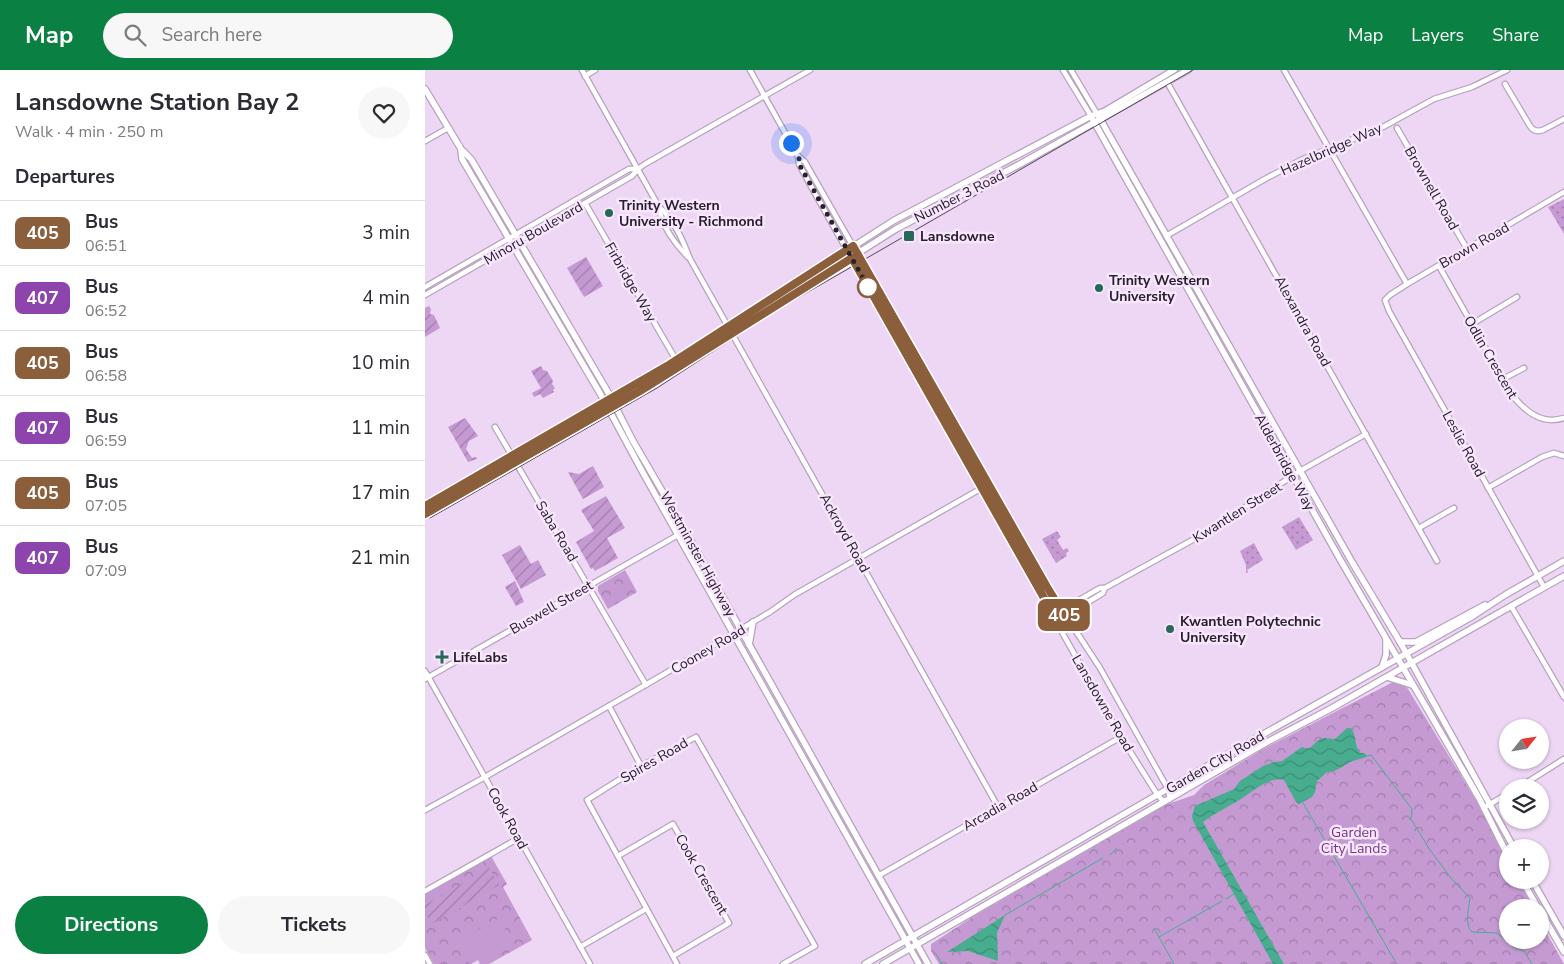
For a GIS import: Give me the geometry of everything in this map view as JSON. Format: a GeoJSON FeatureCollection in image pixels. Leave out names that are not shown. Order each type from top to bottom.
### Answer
{"type":"FeatureCollection","features":[{"type":"Feature","properties":{"kind":"main road","name":"Number 3 Road"},"geometry":{"type":"LineString","coordinates":[[425,506],[512,455],[605,403],[613,402],[732,333],[896,229],[927,211],[1022,163],[1175,70]]}},
{"type":"Feature","properties":{"kind":"main road","name":"Number 3 Road"},"geometry":{"type":"LineString","coordinates":[[425,514],[608,409],[613,402],[728,326],[853,246],[923,204],[1188,70]]}},
{"type":"Feature","properties":{"kind":"main road","name":"Westminster Highway"},"geometry":{"type":"LineString","coordinates":[[425,89],[461,149],[471,159],[613,402],[633,441],[928,964]]}},
{"type":"Feature","properties":{"kind":"main road","name":"Alderbridge Way"},"geometry":{"type":"LineString","coordinates":[[1096,118],[1167,236],[1372,598],[1400,642],[1509,839]]}},
{"type":"Feature","properties":{"kind":"main road","name":"Alderbridge Way"},"geometry":{"type":"LineString","coordinates":[[1096,118],[1160,240],[1293,477],[1484,808],[1500,839]]}},
{"type":"Feature","properties":{"kind":"main road","name":"Westminster Highway"},"geometry":{"type":"LineString","coordinates":[[461,149],[462,159],[605,403],[919,964]]}},
{"type":"Feature","properties":{"kind":"main road","name":"Garden City Road"},"geometry":{"type":"LineString","coordinates":[[865,964],[1473,616],[1564,561]]}},
{"type":"Feature","properties":{"kind":"main road","name":"Garden City Road"},"geometry":{"type":"LineString","coordinates":[[883,964],[1271,740],[1332,708],[1564,576]]}},
{"type":"Feature","properties":{"kind":"main road"},"geometry":{"type":"LineString","coordinates":[[1400,642],[1416,642],[1472,611],[1496,601]]}},
{"type":"Feature","properties":{"kind":"main road"},"geometry":{"type":"LineString","coordinates":[[749,645],[753,622]]}},
{"type":"Feature","properties":{"kind":"main road"},"geometry":{"type":"LineString","coordinates":[[1382,667],[1386,655],[1386,638]]}},
{"type":"Feature","properties":{"kind":"main road"},"geometry":{"type":"LineString","coordinates":[[1387,677],[1412,685]]}},
{"type":"Feature","properties":{"kind":"main road"},"geometry":{"type":"LineString","coordinates":[[1537,889],[1564,937]]}},
{"type":"Feature","properties":{"kind":"main road"},"geometry":{"type":"LineString","coordinates":[[1549,926],[1564,952]]}},
{"type":"Feature","properties":{"kind":"street","name":"Ackroyd Road"},"geometry":{"type":"LineString","coordinates":[[582,70],[659,207],[660,215],[679,248],[690,259],[998,807]]}},
{"type":"Feature","properties":{"kind":"street"},"geometry":{"type":"LineString","coordinates":[[585,76],[595,70]]}},
{"type":"Feature","properties":{"kind":"street","name":"Lansdowne Road"},"geometry":{"type":"LineString","coordinates":[[749,70],[799,156],[805,162],[1065,616],[1100,668],[1168,789],[1168,800],[1161,799],[1158,795],[1121,737],[799,164],[799,156]]}},
{"type":"Feature","properties":{"kind":"street","name":"Minoru Boulevard"},"geometry":{"type":"LineString","coordinates":[[425,295],[632,176],[638,169],[810,70]]}},
{"type":"Feature","properties":{"kind":"street","name":"Alderbridge Way"},"geometry":{"type":"LineString","coordinates":[[1063,70],[1096,118]]}},
{"type":"Feature","properties":{"kind":"street","name":"Alderbridge Way"},"geometry":{"type":"LineString","coordinates":[[1071,70],[1096,118]]}},
{"type":"Feature","properties":{"kind":"street"},"geometry":{"type":"LineString","coordinates":[[1284,70],[1407,284]]}},
{"type":"Feature","properties":{"kind":"street","name":"Hazelbridge Way"},"geometry":{"type":"LineString","coordinates":[[1160,240],[1279,172],[1329,148],[1383,127],[1434,99],[1472,87],[1507,70]]}},
{"type":"Feature","properties":{"kind":"street","name":"Alexandra Road"},"geometry":{"type":"LineString","coordinates":[[1167,82],[1437,561]]}},
{"type":"Feature","properties":{"kind":"street"},"geometry":{"type":"LineString","coordinates":[[1505,84],[1529,126],[1536,131],[1543,130],[1564,118]]}},
{"type":"Feature","properties":{"kind":"street"},"geometry":{"type":"LineString","coordinates":[[425,141],[448,128]]}},
{"type":"Feature","properties":{"kind":"street","name":"Brownell Road"},"geometry":{"type":"LineString","coordinates":[[1397,128],[1467,249]]}},
{"type":"Feature","properties":{"kind":"street","name":"Minoru Boulevard"},"geometry":{"type":"LineString","coordinates":[[425,287],[629,169],[638,169]]}},
{"type":"Feature","properties":{"kind":"street","name":"Brown Road"},"geometry":{"type":"LineString","coordinates":[[1385,300],[1407,284],[1564,192]]}},
{"type":"Feature","properties":{"kind":"street","name":"Firbridge Way"},"geometry":{"type":"LineString","coordinates":[[585,203],[676,360]]}},
{"type":"Feature","properties":{"kind":"street","name":"Odlin Crescent"},"geometry":{"type":"LineString","coordinates":[[1439,266],[1519,404],[1533,415],[1554,422],[1564,418]]}},
{"type":"Feature","properties":{"kind":"street"},"geometry":{"type":"LineString","coordinates":[[1472,324],[1517,297]]}},
{"type":"Feature","properties":{"kind":"street","name":"Leslie Road"},"geometry":{"type":"LineString","coordinates":[[1385,300],[1389,311],[1544,587]]}},
{"type":"Feature","properties":{"kind":"street"},"geometry":{"type":"LineString","coordinates":[[1503,379],[1524,368]]}},
{"type":"Feature","properties":{"kind":"street","name":"Saba Road"},"geometry":{"type":"LineString","coordinates":[[495,426],[646,685]]}},
{"type":"Feature","properties":{"kind":"street","name":"Kwantlen Street"},"geometry":{"type":"LineString","coordinates":[[1053,615],[1207,532],[1300,472],[1366,434]]}},
{"type":"Feature","properties":{"kind":"street"},"geometry":{"type":"LineString","coordinates":[[1488,488],[1542,457],[1554,454],[1564,456]]}},
{"type":"Feature","properties":{"kind":"street","name":"Cooney Road"},"geometry":{"type":"LineString","coordinates":[[425,810],[646,685],[741,630],[794,596],[989,484]]}},
{"type":"Feature","properties":{"kind":"street"},"geometry":{"type":"LineString","coordinates":[[1419,528],[1453,508]]}},
{"type":"Feature","properties":{"kind":"street","name":"Buswell Street"},"geometry":{"type":"LineString","coordinates":[[427,678],[678,535]]}},
{"type":"Feature","properties":{"kind":"street","name":"Kwantlen Street"},"geometry":{"type":"LineString","coordinates":[[1057,621],[1103,593],[1105,588]]}},
{"type":"Feature","properties":{"kind":"street"},"geometry":{"type":"LineString","coordinates":[[1511,606],[1563,694]]}},
{"type":"Feature","properties":{"kind":"street","name":"Cook Road"},"geometry":{"type":"LineString","coordinates":[[425,671],[427,678],[590,964]]}},
{"type":"Feature","properties":{"kind":"street"},"geometry":{"type":"LineString","coordinates":[[609,706],[641,766]]}},
{"type":"Feature","properties":{"kind":"street","name":"Spires Road"},"geometry":{"type":"LineString","coordinates":[[677,964],[587,800],[641,766],[696,737],[815,946],[783,964]]}},
{"type":"Feature","properties":{"kind":"street","name":"Arcadia Road"},"geometry":{"type":"LineString","coordinates":[[879,876],[1121,737]]}},
{"type":"Feature","properties":{"kind":"street"},"geometry":{"type":"LineString","coordinates":[[1532,779],[1564,759]]}},
{"type":"Feature","properties":{"kind":"street"},"geometry":{"type":"LineString","coordinates":[[1484,808],[1499,799]]}},
{"type":"Feature","properties":{"kind":"street","name":"Cook Crescent"},"geometry":{"type":"LineString","coordinates":[[618,856],[673,824],[729,923],[673,956]]}},
{"type":"Feature","properties":{"kind":"street"},"geometry":{"type":"LineString","coordinates":[[425,891],[519,838]]}},
{"type":"Feature","properties":{"kind":"street"},"geometry":{"type":"LineString","coordinates":[[580,947],[646,909]]}},
{"type":"Feature","properties":{"kind":"street"},"geometry":{"type":"LineString","coordinates":[[1558,941],[1564,937]]}},
{"type":"Feature","properties":{"kind":"street"},"geometry":{"type":"LineString","coordinates":[[425,956],[430,964]]}},
{"type":"Feature","properties":{"kind":"green space"},"geometry":{"type":"Polygon","coordinates":[[[1564,199],[1564,234],[1548,207],[1564,199]]]}},
{"type":"Feature","properties":{"kind":"green space"},"geometry":{"type":"Polygon","coordinates":[[[586,257],[603,286],[584,297],[567,268],[586,257]]]}},
{"type":"Feature","properties":{"kind":"green space"},"geometry":{"type":"Polygon","coordinates":[[[429,306],[431,309],[430,314],[434,315],[440,328],[425,337],[425,308],[429,306]]]}},
{"type":"Feature","properties":{"kind":"green space"},"geometry":{"type":"Polygon","coordinates":[[[541,366],[543,370],[547,371],[555,388],[554,392],[543,398],[540,394],[534,397],[532,393],[541,388],[531,371],[541,366]]]}},
{"type":"Feature","properties":{"kind":"green space"},"geometry":{"type":"Polygon","coordinates":[[[465,418],[478,436],[469,441],[466,449],[472,458],[476,457],[477,459],[468,462],[448,427],[465,418]]]}},
{"type":"Feature","properties":{"kind":"green space"},"geometry":{"type":"Polygon","coordinates":[[[593,466],[604,487],[583,499],[568,472],[579,474],[593,466]]]}},
{"type":"Feature","properties":{"kind":"green space"},"geometry":{"type":"Polygon","coordinates":[[[606,496],[625,528],[607,538],[618,558],[595,571],[593,568],[591,569],[576,542],[594,531],[581,510],[606,496]]]}},
{"type":"Feature","properties":{"kind":"green space"},"geometry":{"type":"Polygon","coordinates":[[[1299,517],[1313,540],[1296,550],[1282,527],[1299,517]]]}},
{"type":"Feature","properties":{"kind":"green space"},"geometry":{"type":"Polygon","coordinates":[[[1057,531],[1061,537],[1057,540],[1063,550],[1067,548],[1069,551],[1066,553],[1067,556],[1056,563],[1042,539],[1057,531]]]}},
{"type":"Feature","properties":{"kind":"green space"},"geometry":{"type":"Polygon","coordinates":[[[1254,543],[1263,560],[1247,570],[1248,572],[1246,573],[1246,565],[1240,551],[1254,543]]]}},
{"type":"Feature","properties":{"kind":"green space"},"geometry":{"type":"Polygon","coordinates":[[[520,545],[531,564],[538,560],[546,575],[521,589],[502,555],[520,545]]]}},
{"type":"Feature","properties":{"kind":"green space"},"geometry":{"type":"Polygon","coordinates":[[[625,570],[637,592],[608,609],[598,591],[598,586],[625,570]]]}},
{"type":"Feature","properties":{"kind":"green space"},"geometry":{"type":"Polygon","coordinates":[[[515,581],[524,602],[516,606],[505,587],[515,581]]]}},
{"type":"Feature","properties":{"kind":"green space","name":"Garden City Lands"},"geometry":{"type":"Polygon","coordinates":[[[1393,682],[1405,685],[1477,802],[1499,845],[1499,889],[1523,889],[1529,899],[1499,899],[1499,949],[1549,949],[1549,937],[1564,964],[939,964],[931,951],[931,944],[974,916],[1165,805],[1194,795],[1204,785],[1265,748],[1393,682]]]}},
{"type":"Feature","properties":{"kind":"green space"},"geometry":{"type":"Polygon","coordinates":[[[491,856],[507,884],[503,887],[532,940],[489,964],[480,964],[478,960],[471,964],[434,964],[425,948],[425,894],[491,856]]]}},
{"type":"Feature","properties":{"kind":"green space"},"geometry":{"type":"Polygon","coordinates":[[[489,868],[499,885],[432,924],[425,913],[425,905],[489,868]]]}},
{"type":"Feature","properties":{"kind":"green space"},"geometry":{"type":"Polygon","coordinates":[[[499,918],[512,941],[470,964],[457,942],[499,918]]]}},
{"type":"Feature","properties":{"kind":"water"},"geometry":{"type":"Polygon","coordinates":[[[1347,728],[1351,728],[1353,731],[1360,753],[1368,756],[1350,762],[1335,771],[1327,772],[1317,781],[1312,797],[1299,804],[1284,780],[1273,780],[1261,785],[1203,822],[1284,964],[1273,964],[1193,821],[1192,816],[1195,806],[1234,789],[1240,781],[1263,766],[1282,761],[1302,747],[1310,748],[1321,739],[1335,739],[1347,728]]]}},
{"type":"Feature","properties":{"kind":"water"},"geometry":{"type":"Polygon","coordinates":[[[1005,915],[997,933],[998,961],[968,951],[947,952],[1005,915]]]}},
{"type":"Feature","properties":{"kind":"waterway"},"geometry":{"type":"LineString","coordinates":[[1368,756],[1371,755],[1412,809],[1411,819],[1430,850],[1451,878],[1470,898],[1468,925],[1472,932],[1497,933],[1516,949],[1524,951],[1532,964]]}},
{"type":"Feature","properties":{"kind":"waterway"},"geometry":{"type":"LineString","coordinates":[[1303,803],[1395,961]]}},
{"type":"Feature","properties":{"kind":"waterway"},"geometry":{"type":"LineString","coordinates":[[1110,855],[1117,848]]}},
{"type":"Feature","properties":{"kind":"waterway"},"geometry":{"type":"LineString","coordinates":[[1005,915],[1103,858]]}},
{"type":"Feature","properties":{"kind":"waterway"},"geometry":{"type":"LineString","coordinates":[[1226,899],[1234,894]]}},
{"type":"Feature","properties":{"kind":"waterway"},"geometry":{"type":"LineString","coordinates":[[1159,937],[1222,901]]}},
{"type":"Feature","properties":{"kind":"waterway"},"geometry":{"type":"LineString","coordinates":[[1154,928],[1174,964]]}},
{"type":"Feature","properties":{"kind":"waterway"},"geometry":{"type":"LineString","coordinates":[[936,954],[942,964]]}},
{"type":"Feature","properties":{"kind":"railway"},"geometry":{"type":"LineString","coordinates":[[430,518],[657,388],[775,311],[1193,70]]}},
{"type":"Feature","properties":{"kind":"bus line","name":"405"},"geometry":{"type":"LineString","coordinates":[[425,506],[667,366],[853,246],[1065,616],[1057,621],[852,258],[640,391],[425,514]]}},
{"type":"Feature","properties":{"kind":"place","name":"Trinity Western University - Richmond"},"geometry":{"type":"Point","coordinates":[609,213]}},
{"type":"Feature","properties":{"kind":"place","name":"Lansdowne"},"geometry":{"type":"Point","coordinates":[909,236]}},
{"type":"Feature","properties":{"kind":"place","name":"Trinity Western University"},"geometry":{"type":"Point","coordinates":[1099,288]}},
{"type":"Feature","properties":{"kind":"place","name":"Kwantlen Polytechnic University"},"geometry":{"type":"Point","coordinates":[1170,629]}},
{"type":"Feature","properties":{"kind":"place","name":"LifeLabs"},"geometry":{"type":"Point","coordinates":[442,657]}},
{"type":"Feature","properties":{"kind":"route"},"geometry":{"type":"LineString","coordinates":[[791,143],[799,156],[799,164],[872,294],[868,287]]}}]}
